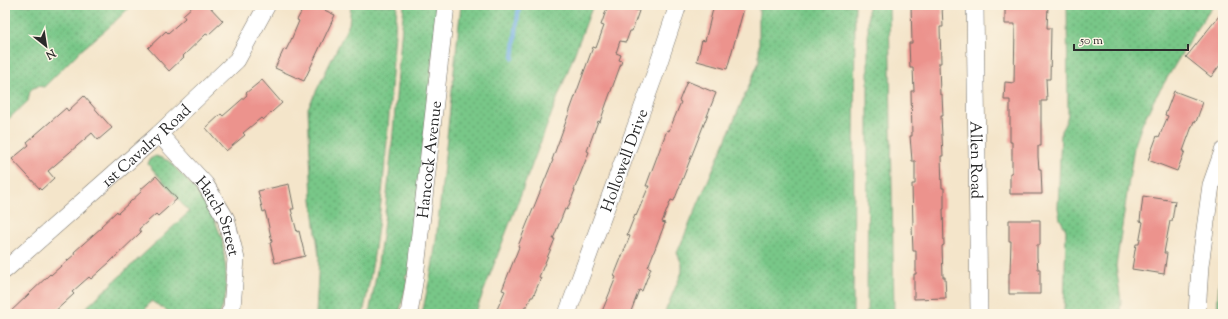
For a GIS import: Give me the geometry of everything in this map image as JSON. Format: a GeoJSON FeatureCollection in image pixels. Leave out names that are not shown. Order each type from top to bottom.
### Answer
{"type":"FeatureCollection","features":[{"type":"Feature","properties":{"kind":"street","name":"1st Cavalry Road"},"geometry":{"type":"LineString","coordinates":[[5,270],[159,134],[237,60],[267,5]]}},
{"type":"Feature","properties":{"kind":"street","name":"Hancock Avenue"},"geometry":{"type":"LineString","coordinates":[[409,314],[416,277],[446,5]]}},
{"type":"Feature","properties":{"kind":"street","name":"Hollowell Drive"},"geometry":{"type":"LineString","coordinates":[[567,314],[656,74],[678,5]]}},
{"type":"Feature","properties":{"kind":"street","name":"Allen Road"},"geometry":{"type":"LineString","coordinates":[[975,5],[979,314]]}},
{"type":"Feature","properties":{"kind":"street","name":"Hatch Street"},"geometry":{"type":"LineString","coordinates":[[159,134],[205,184],[226,218],[236,259],[232,307],[229,314]]}},
{"type":"Feature","properties":{"kind":"street"},"geometry":{"type":"LineString","coordinates":[[1197,314],[1200,266],[1211,185],[1223,151]]}},
{"type":"Feature","properties":{"kind":"green space"},"geometry":{"type":"Polygon","coordinates":[[[5,5],[132,5],[108,28],[79,52],[44,87],[38,86],[33,88],[30,91],[28,101],[5,122],[5,5]]]}},
{"type":"Feature","properties":{"kind":"green space"},"geometry":{"type":"Polygon","coordinates":[[[351,5],[397,5],[389,121],[381,199],[363,314],[316,314],[319,257],[312,199],[308,108],[349,24],[351,5]]]}},
{"type":"Feature","properties":{"kind":"green space"},"geometry":{"type":"Polygon","coordinates":[[[404,5],[438,5],[437,21],[435,20],[434,24],[436,25],[409,275],[406,275],[405,279],[408,279],[399,314],[369,314],[387,199],[404,5]]]}},
{"type":"Feature","properties":{"kind":"green space"},"geometry":{"type":"Polygon","coordinates":[[[461,5],[593,5],[475,314],[422,314],[436,241],[461,5]]]}},
{"type":"Feature","properties":{"kind":"green space"},"geometry":{"type":"Polygon","coordinates":[[[759,5],[855,5],[853,314],[664,314],[682,272],[682,264],[677,253],[759,62],[759,5]]]}},
{"type":"Feature","properties":{"kind":"green space"},"geometry":{"type":"Polygon","coordinates":[[[868,5],[889,5],[894,314],[867,314],[868,5]]]}},
{"type":"Feature","properties":{"kind":"green space"},"geometry":{"type":"Polygon","coordinates":[[[1067,5],[1214,5],[1197,28],[1154,100],[1143,122],[1134,147],[1116,266],[1121,301],[1120,314],[1064,314],[1066,230],[1060,219],[1058,208],[1061,131],[1068,114],[1067,5]]]}},
{"type":"Feature","properties":{"kind":"green space"},"geometry":{"type":"Polygon","coordinates":[[[156,156],[169,161],[195,189],[213,216],[222,239],[226,272],[226,293],[220,314],[173,314],[151,301],[142,314],[79,314],[189,212],[148,164],[150,159],[156,156]]]}},
{"type":"Feature","properties":{"kind":"green space"},"geometry":{"type":"Polygon","coordinates":[[[1223,275],[1223,314],[1217,314],[1219,281],[1223,275]]]}},
{"type":"Feature","properties":{"kind":"building"},"geometry":{"type":"Polygon","coordinates":[[[194,5],[208,5],[223,21],[208,35],[206,34],[169,71],[148,48],[166,31],[168,33],[185,18],[183,15],[194,5]]]}},
{"type":"Feature","properties":{"kind":"building"},"geometry":{"type":"Polygon","coordinates":[[[305,5],[314,5],[335,15],[304,81],[275,68],[284,49],[286,50],[291,40],[299,21],[297,20],[305,5]]]}},
{"type":"Feature","properties":{"kind":"building"},"geometry":{"type":"Polygon","coordinates":[[[608,5],[620,5],[639,11],[632,31],[630,31],[626,42],[620,41],[616,53],[621,55],[619,60],[622,61],[600,122],[598,121],[587,151],[589,152],[575,190],[567,210],[565,209],[553,239],[555,239],[539,277],[541,278],[533,297],[531,297],[527,306],[525,306],[522,314],[495,314],[505,291],[502,290],[519,247],[518,246],[553,160],[593,47],[596,48],[604,26],[601,25],[608,5]]]}},
{"type":"Feature","properties":{"kind":"building"},"geometry":{"type":"Polygon","coordinates":[[[714,5],[745,5],[727,69],[697,61],[702,40],[705,41],[714,5]]]}},
{"type":"Feature","properties":{"kind":"building"},"geometry":{"type":"Polygon","coordinates":[[[911,5],[942,6],[943,27],[940,27],[941,63],[939,63],[940,95],[942,95],[943,116],[941,116],[943,156],[941,156],[942,188],[944,188],[944,245],[942,246],[943,277],[945,277],[946,298],[914,299],[916,251],[913,251],[912,226],[912,184],[915,184],[915,161],[912,161],[910,136],[912,136],[911,91],[914,91],[913,68],[910,68],[909,43],[912,43],[911,5]]]}},
{"type":"Feature","properties":{"kind":"building"},"geometry":{"type":"Polygon","coordinates":[[[1005,6],[1048,6],[1047,28],[1051,28],[1050,79],[1046,79],[1047,101],[1041,101],[1041,146],[1038,146],[1042,194],[1010,194],[1012,142],[1010,142],[1010,100],[1004,100],[1005,82],[1014,83],[1015,24],[1005,24],[1005,6]]]}},
{"type":"Feature","properties":{"kind":"building"},"geometry":{"type":"Polygon","coordinates":[[[1223,11],[1223,61],[1211,77],[1186,57],[1223,11]]]}},
{"type":"Feature","properties":{"kind":"building"},"geometry":{"type":"Polygon","coordinates":[[[262,80],[282,103],[263,120],[261,118],[243,133],[245,135],[226,151],[206,128],[221,114],[223,116],[247,95],[246,93],[262,80]]]}},
{"type":"Feature","properties":{"kind":"building"},"geometry":{"type":"Polygon","coordinates":[[[687,81],[716,93],[674,201],[671,200],[662,222],[665,223],[648,267],[651,268],[642,291],[639,290],[630,314],[601,314],[630,236],[627,235],[649,186],[646,186],[667,130],[669,131],[681,102],[679,101],[687,81]]]}},
{"type":"Feature","properties":{"kind":"building"},"geometry":{"type":"Polygon","coordinates":[[[1174,91],[1203,102],[1196,122],[1194,121],[1177,171],[1148,160],[1157,136],[1159,137],[1168,116],[1165,115],[1174,91]]]}},
{"type":"Feature","properties":{"kind":"building"},"geometry":{"type":"Polygon","coordinates":[[[84,96],[112,128],[98,140],[92,133],[48,171],[54,178],[41,190],[12,159],[29,145],[27,142],[66,108],[68,111],[84,96]]]}},
{"type":"Feature","properties":{"kind":"building"},"geometry":{"type":"Polygon","coordinates":[[[156,176],[177,199],[158,216],[156,214],[139,229],[141,232],[110,262],[91,279],[89,277],[72,292],[74,294],[52,314],[8,314],[50,274],[51,275],[75,254],[74,252],[102,227],[101,226],[117,211],[118,213],[156,176]]]}},
{"type":"Feature","properties":{"kind":"building"},"geometry":{"type":"Polygon","coordinates":[[[289,184],[294,209],[291,209],[297,232],[299,231],[305,256],[275,263],[270,243],[272,242],[268,223],[265,211],[263,212],[258,191],[289,184]]]}},
{"type":"Feature","properties":{"kind":"building"},"geometry":{"type":"Polygon","coordinates":[[[1143,196],[1175,201],[1172,221],[1170,221],[1164,253],[1167,253],[1164,274],[1132,269],[1136,244],[1139,244],[1143,222],[1140,221],[1143,196]]]}},
{"type":"Feature","properties":{"kind":"building"},"geometry":{"type":"Polygon","coordinates":[[[1009,220],[1040,220],[1040,245],[1037,245],[1037,257],[1038,269],[1040,269],[1040,294],[1009,294],[1011,241],[1009,241],[1009,220]]]}},
{"type":"Feature","properties":{"kind":"waterway"},"geometry":{"type":"LineString","coordinates":[[513,58],[519,5]]}}]}
